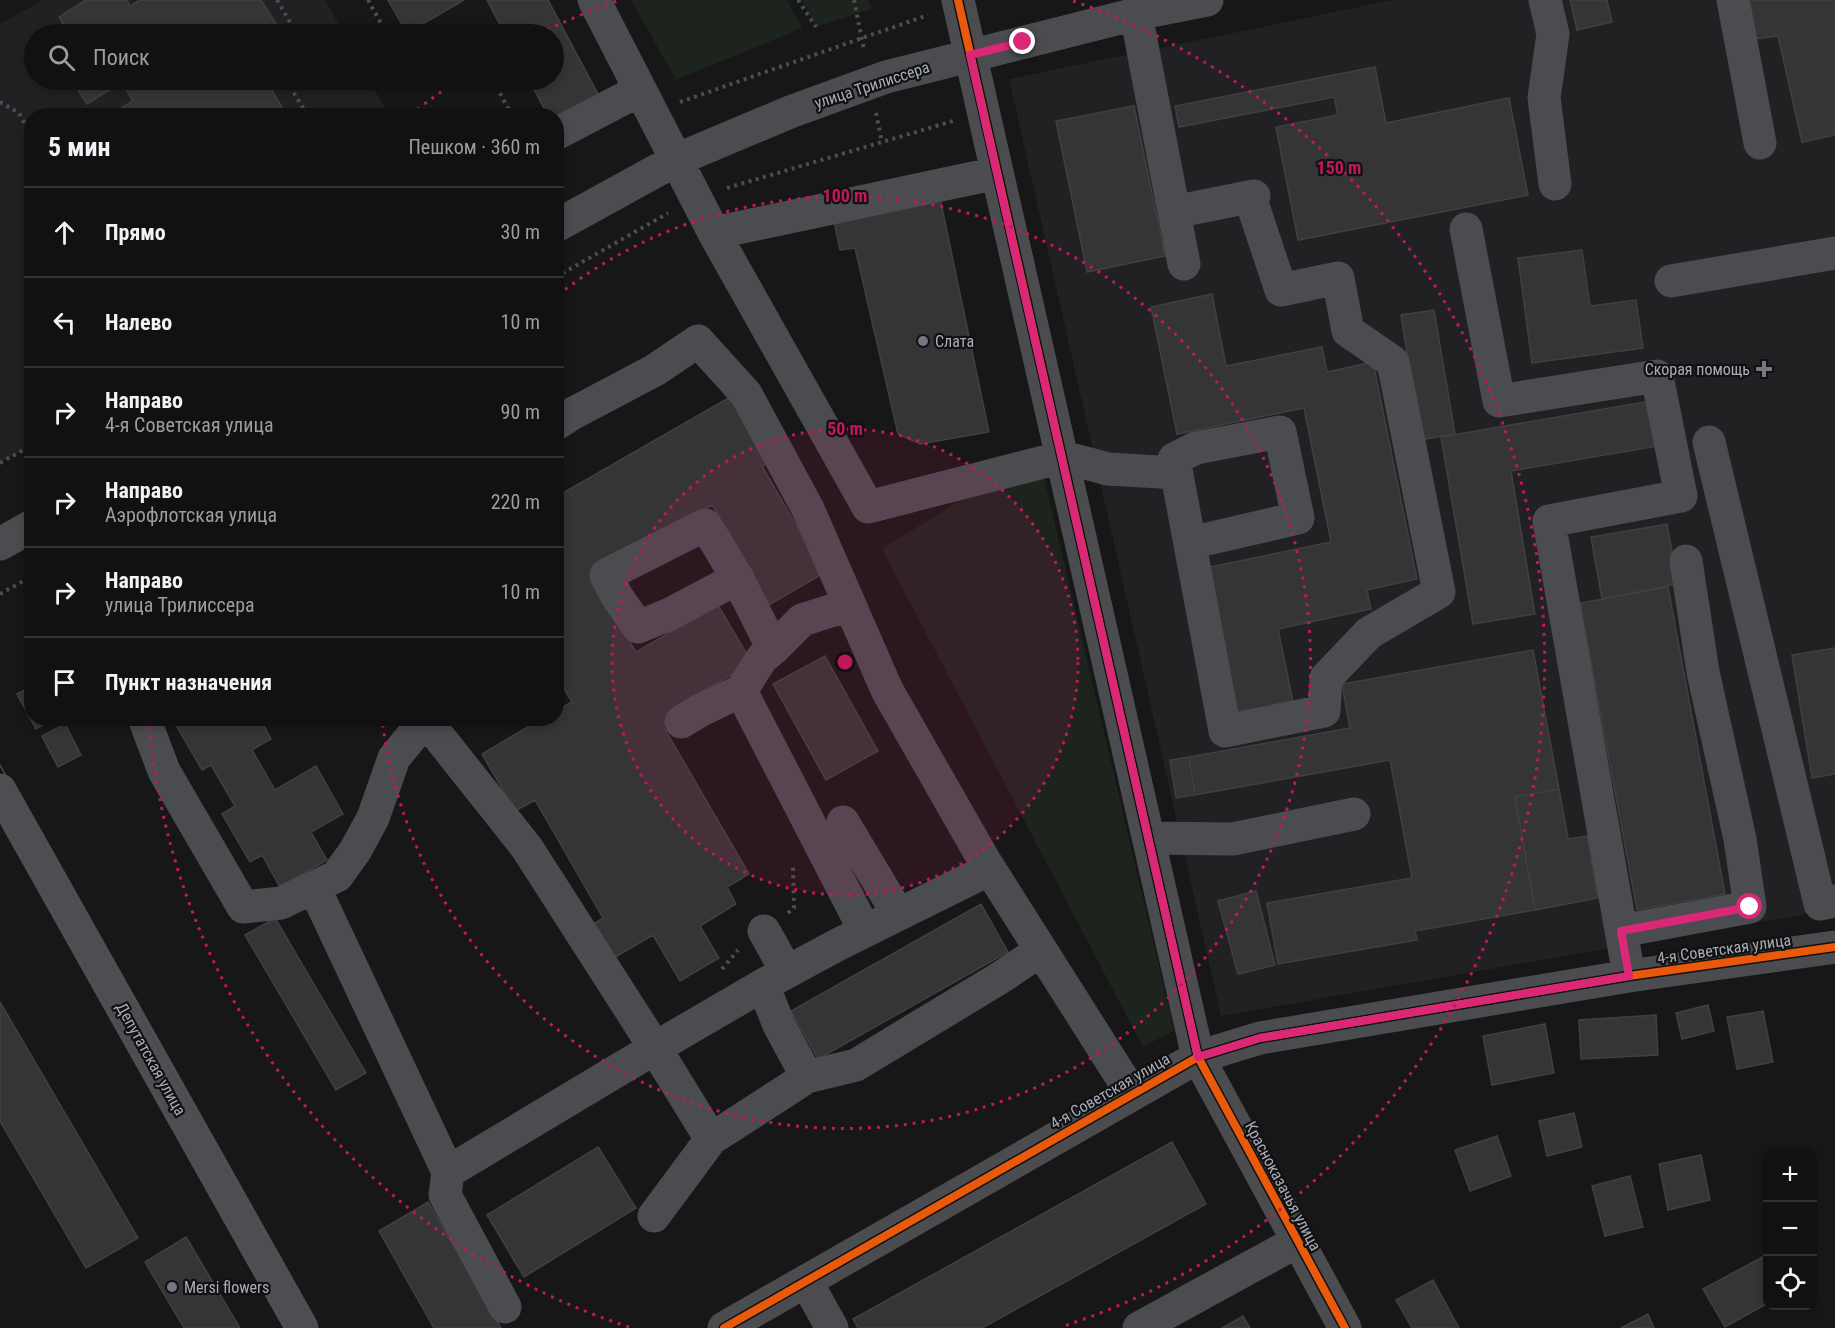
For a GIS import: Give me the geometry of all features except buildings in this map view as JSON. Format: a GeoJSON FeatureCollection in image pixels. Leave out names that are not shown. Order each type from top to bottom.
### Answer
{"type":"FeatureCollection","features":[{"type":"Feature","properties":{"kind":"main road","name":"Депутатская улица"},"geometry":{"type":"LineString","coordinates":[[0,789],[302,1328]]}},
{"type":"Feature","properties":{"kind":"street"},"geometry":{"type":"LineString","coordinates":[[594,0],[695,198],[868,507],[1063,457],[1108,470],[1177,473]]}},
{"type":"Feature","properties":{"kind":"street","name":"улица Трилиссера"},"geometry":{"type":"LineString","coordinates":[[564,222],[676,159],[790,112],[886,77],[1136,14],[1208,0]]}},
{"type":"Feature","properties":{"kind":"street"},"geometry":{"type":"LineString","coordinates":[[1545,0],[1553,34],[1544,98],[1556,184]]}},
{"type":"Feature","properties":{"kind":"street"},"geometry":{"type":"LineString","coordinates":[[1732,0],[1760,143]]}},
{"type":"Feature","properties":{"kind":"street","name":"Красноказачья улица"},"geometry":{"type":"LineString","coordinates":[[958,2],[1198,1057],[1345,1328]]}},
{"type":"Feature","properties":{"kind":"street"},"geometry":{"type":"LineString","coordinates":[[1136,14],[1184,264]]}},
{"type":"Feature","properties":{"kind":"street"},"geometry":{"type":"LineString","coordinates":[[564,131],[646,101]]}},
{"type":"Feature","properties":{"kind":"street"},"geometry":{"type":"LineString","coordinates":[[714,233],[997,173]]}},
{"type":"Feature","properties":{"kind":"street"},"geometry":{"type":"LineString","coordinates":[[1174,212],[1252,197],[1281,290],[1338,278],[1348,331],[1393,362],[1439,592],[1369,633],[1326,678],[1324,711],[1225,731],[1174,459],[1196,448],[1280,432],[1298,518],[1190,543]]}},
{"type":"Feature","properties":{"kind":"street"},"geometry":{"type":"LineString","coordinates":[[1466,229],[1499,401],[1657,376],[1681,496],[1549,521],[1629,976]]}},
{"type":"Feature","properties":{"kind":"street"},"geometry":{"type":"LineString","coordinates":[[1671,281],[1835,253]]}},
{"type":"Feature","properties":{"kind":"street"},"geometry":{"type":"LineString","coordinates":[[564,419],[656,370],[698,341],[746,394],[808,509],[887,690],[990,869],[1122,1078]]}},
{"type":"Feature","properties":{"kind":"street"},"geometry":{"type":"LineString","coordinates":[[1709,442],[1820,904],[1835,901]]}},
{"type":"Feature","properties":{"kind":"street"},"geometry":{"type":"LineString","coordinates":[[0,544],[24,530]]}},
{"type":"Feature","properties":{"kind":"street"},"geometry":{"type":"LineString","coordinates":[[1621,931],[1750,907],[1740,839],[1703,672],[1686,561]]}},
{"type":"Feature","properties":{"kind":"street"},"geometry":{"type":"LineString","coordinates":[[738,578],[773,649]]}},
{"type":"Feature","properties":{"kind":"street"},"geometry":{"type":"LineString","coordinates":[[681,722],[741,691],[762,658],[802,620],[849,605]]}},
{"type":"Feature","properties":{"kind":"street"},"geometry":{"type":"LineString","coordinates":[[741,691],[865,931]]}},
{"type":"Feature","properties":{"kind":"street"},"geometry":{"type":"LineString","coordinates":[[147,726],[164,771],[243,907],[281,903],[337,876],[355,851],[373,818],[394,758],[417,730],[423,726]]}},
{"type":"Feature","properties":{"kind":"street"},"geometry":{"type":"LineString","coordinates":[[435,726],[527,848],[711,1139]]}},
{"type":"Feature","properties":{"kind":"street"},"geometry":{"type":"LineString","coordinates":[[1149,838],[1233,838],[1354,814]]}},
{"type":"Feature","properties":{"kind":"street"},"geometry":{"type":"LineString","coordinates":[[843,822],[898,914]]}},
{"type":"Feature","properties":{"kind":"street"},"geometry":{"type":"LineString","coordinates":[[448,1172],[775,978],[990,869]]}},
{"type":"Feature","properties":{"kind":"street"},"geometry":{"type":"LineString","coordinates":[[314,887],[448,1172],[446,1195],[505,1307]]}},
{"type":"Feature","properties":{"kind":"street"},"geometry":{"type":"LineString","coordinates":[[764,931],[775,978],[779,1025],[807,1077]]}},
{"type":"Feature","properties":{"kind":"street","name":"4-я Советская улица"},"geometry":{"type":"LineString","coordinates":[[724,1328],[1198,1057],[1260,1038],[1629,976],[1835,946]]}},
{"type":"Feature","properties":{"kind":"street"},"geometry":{"type":"LineString","coordinates":[[654,1216],[711,1139],[807,1077],[856,1065],[1004,976],[1041,950]]}},
{"type":"Feature","properties":{"kind":"street"},"geometry":{"type":"LineString","coordinates":[[1139,1328],[1298,1241]]}},
{"type":"Feature","properties":{"kind":"street"},"geometry":{"type":"LineString","coordinates":[[806,1281],[832,1328]]}},
{"type":"Feature","properties":{"kind":"path"},"geometry":{"type":"LineString","coordinates":[[277,0],[291,24]]}},
{"type":"Feature","properties":{"kind":"path"},"geometry":{"type":"LineString","coordinates":[[368,0],[381,24]]}},
{"type":"Feature","properties":{"kind":"path"},"geometry":{"type":"LineString","coordinates":[[798,0],[816,27]]}},
{"type":"Feature","properties":{"kind":"path"},"geometry":{"type":"LineString","coordinates":[[646,101],[958,2]]}},
{"type":"Feature","properties":{"kind":"path"},"geometry":{"type":"LineString","coordinates":[[292,90],[303,108]]}},
{"type":"Feature","properties":{"kind":"path"},"geometry":{"type":"LineString","coordinates":[[499,90],[508,108]]}},
{"type":"Feature","properties":{"kind":"path"},"geometry":{"type":"LineString","coordinates":[[0,102],[19,113],[24,122]]}},
{"type":"Feature","properties":{"kind":"path"},"geometry":{"type":"LineString","coordinates":[[564,272],[695,198],[983,113]]}},
{"type":"Feature","properties":{"kind":"path"},"geometry":{"type":"LineString","coordinates":[[0,463],[24,450]]}},
{"type":"Feature","properties":{"kind":"path"},"geometry":{"type":"LineString","coordinates":[[0,594],[24,580]]}},
{"type":"Feature","properties":{"kind":"path"},"geometry":{"type":"LineString","coordinates":[[719,974],[736,951],[794,908],[793,854]]}},
{"type":"Feature","properties":{"kind":"shaded area"},"geometry":{"type":"Polygon","coordinates":[[[43,0],[325,0],[338,24],[24,24],[24,90],[375,90],[385,108],[24,108],[24,450],[0,463],[0,24],[43,0]]]}},
{"type":"Feature","properties":{"kind":"shaded area"},"geometry":{"type":"Polygon","coordinates":[[[631,0],[787,0],[802,28],[676,80],[631,0]]]}},
{"type":"Feature","properties":{"kind":"shaded area"},"geometry":{"type":"Polygon","coordinates":[[[802,0],[868,0],[873,8],[816,27],[802,0]]]}},
{"type":"Feature","properties":{"kind":"shaded area"},"geometry":{"type":"Polygon","coordinates":[[[1393,0],[1835,0],[1835,909],[1221,1016],[1009,79],[1393,0]]]}},
{"type":"Feature","properties":{"kind":"shaded area"},"geometry":{"type":"Polygon","coordinates":[[[1038,452],[1174,1030],[1143,1047],[882,549],[1038,452]]]}},
{"type":"Feature","properties":{"kind":"tram line"},"geometry":{"type":"LineString","coordinates":[[0,765],[315,1328]]}},
{"type":"Feature","properties":{"kind":"tram line"},"geometry":{"type":"LineString","coordinates":[[0,812],[289,1328]]}},
{"type":"Feature","properties":{"kind":"cycle path"},"geometry":{"type":"LineString","coordinates":[[958,0],[1198,1057],[1345,1328]]}},
{"type":"Feature","properties":{"kind":"cycle path"},"geometry":{"type":"LineString","coordinates":[[724,1328],[1198,1057],[1260,1038],[1629,976],[1835,947]]}},
{"type":"Feature","properties":{"kind":"place","name":"Слата"},"geometry":{"type":"Point","coordinates":[923,341]}},
{"type":"Feature","properties":{"kind":"place","name":"Скорая помощь"},"geometry":{"type":"Point","coordinates":[1764,369]}},
{"type":"Feature","properties":{"kind":"place","name":"Mersi flowers"},"geometry":{"type":"Point","coordinates":[172,1287]}},
{"type":"Feature","properties":{"kind":"route"},"geometry":{"type":"LineString","coordinates":[[1023,42],[970,55],[1198,1057],[1260,1038],[1629,976],[1621,931],[1750,907]]}}]}
